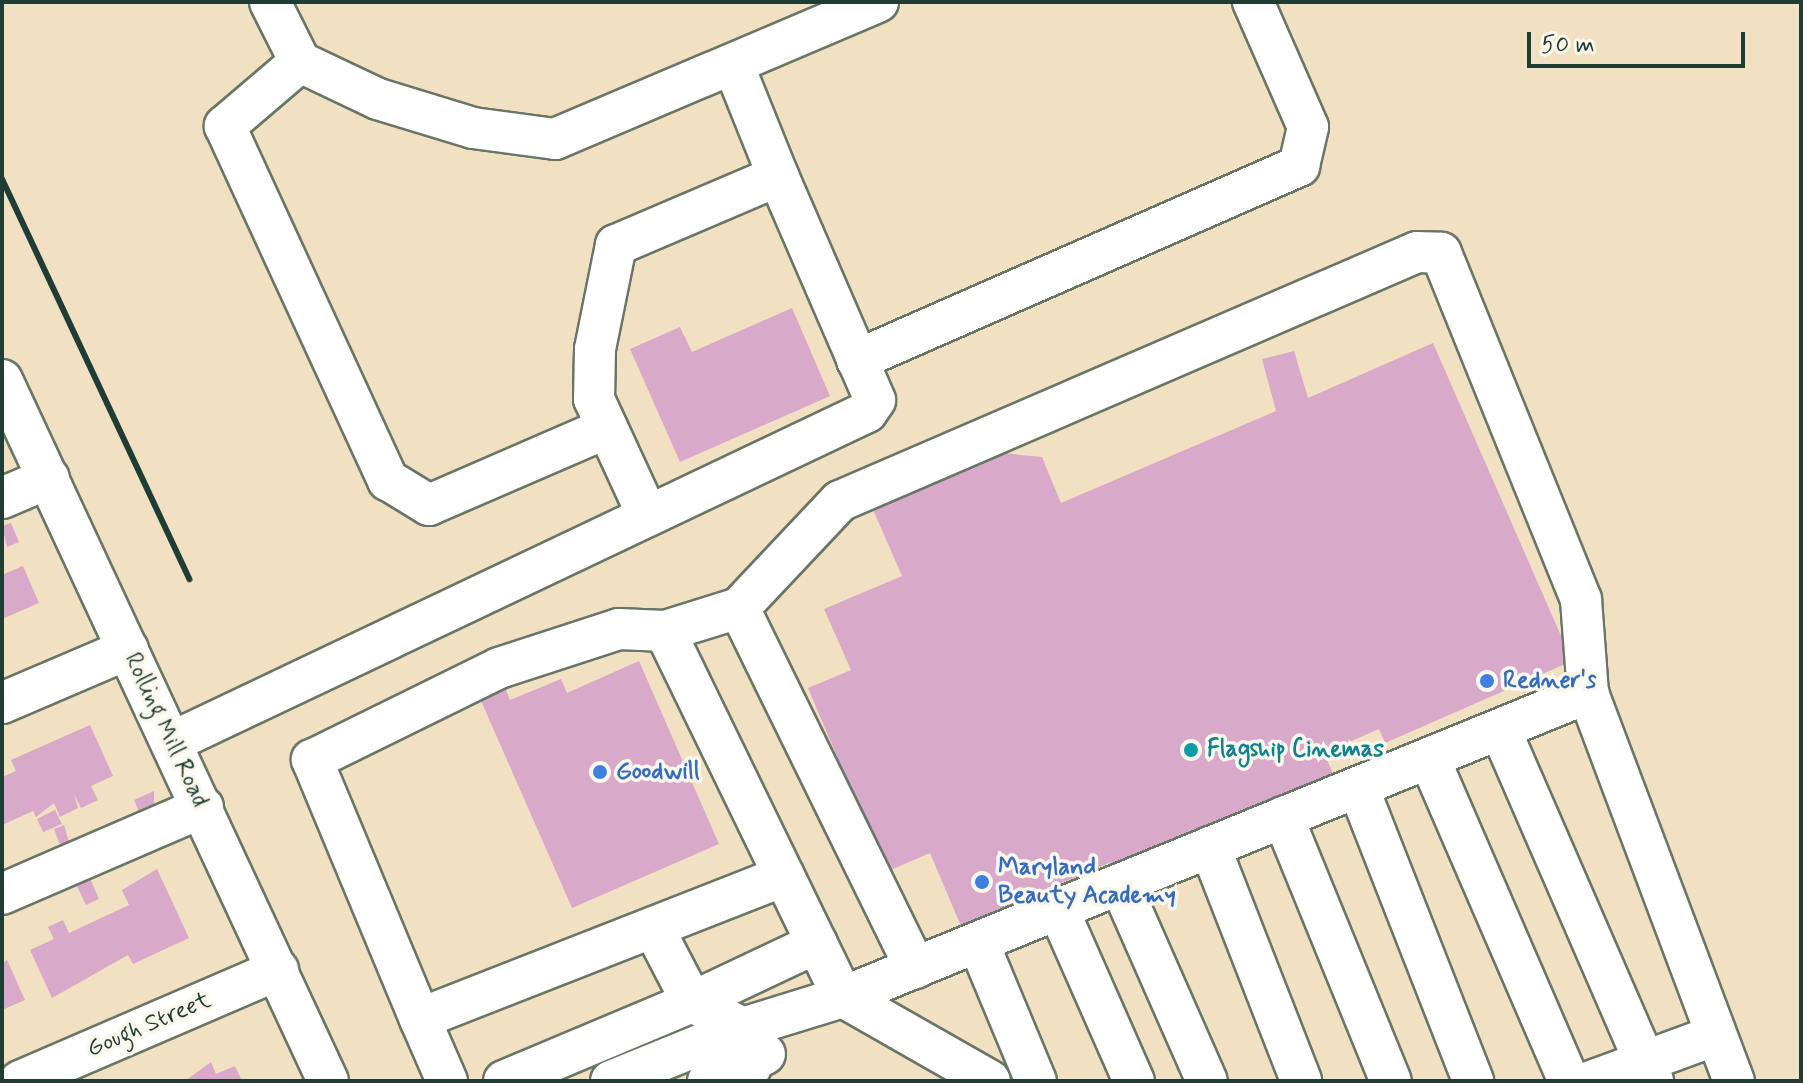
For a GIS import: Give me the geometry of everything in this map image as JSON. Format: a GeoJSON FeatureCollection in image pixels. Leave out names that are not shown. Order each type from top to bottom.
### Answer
{"type":"FeatureCollection","features":[{"type":"Feature","properties":{"kind":"street"},"geometry":{"type":"LineString","coordinates":[[270,2],[300,62],[446,120],[555,139],[878,2]]}},
{"type":"Feature","properties":{"kind":"street"},"geometry":{"type":"LineString","coordinates":[[857,360],[1299,166],[1308,127],[1253,2]]}},
{"type":"Feature","properties":{"kind":"street"},"geometry":{"type":"LineString","coordinates":[[300,62],[225,126],[388,480],[429,505],[607,428]]}},
{"type":"Feature","properties":{"kind":"street"},"geometry":{"type":"LineString","coordinates":[[172,742],[647,514],[841,429],[875,400],[733,64]]}},
{"type":"Feature","properties":{"kind":"street"},"geometry":{"type":"LineString","coordinates":[[647,514],[594,399],[595,349],[616,245],[778,176]]}},
{"type":"Feature","properties":{"kind":"street"},"geometry":{"type":"LineString","coordinates":[[447,1081],[316,777],[313,754],[499,668],[619,629],[665,631],[739,608],[840,501],[1432,250],[1448,262],[1581,600],[1588,693],[1734,1081]]}},
{"type":"Feature","properties":{"kind":"street","name":"Rolling Mill Road"},"geometry":{"type":"LineString","coordinates":[[2,380],[328,1081]]}},
{"type":"Feature","properties":{"kind":"street"},"geometry":{"type":"LineString","coordinates":[[2,498],[49,478]]}},
{"type":"Feature","properties":{"kind":"street"},"geometry":{"type":"LineString","coordinates":[[739,608],[915,968]]}},
{"type":"Feature","properties":{"kind":"street"},"geometry":{"type":"LineString","coordinates":[[665,631],[843,997],[990,1081]]}},
{"type":"Feature","properties":{"kind":"street"},"geometry":{"type":"LineString","coordinates":[[2,703],[128,649]]}},
{"type":"Feature","properties":{"kind":"street"},"geometry":{"type":"LineString","coordinates":[[708,1081],[843,997],[1588,693]]}},
{"type":"Feature","properties":{"kind":"street"},"geometry":{"type":"LineString","coordinates":[[1500,729],[1649,1071]]}},
{"type":"Feature","properties":{"kind":"street"},"geometry":{"type":"LineString","coordinates":[[1429,758],[1569,1081]]}},
{"type":"Feature","properties":{"kind":"street"},"geometry":{"type":"LineString","coordinates":[[1358,787],[1473,1081]]}},
{"type":"Feature","properties":{"kind":"street"},"geometry":{"type":"LineString","coordinates":[[2,894],[203,807]]}},
{"type":"Feature","properties":{"kind":"street"},"geometry":{"type":"LineString","coordinates":[[1283,817],[1391,1081]]}},
{"type":"Feature","properties":{"kind":"street"},"geometry":{"type":"LineString","coordinates":[[1210,847],[1301,1081]]}},
{"type":"Feature","properties":{"kind":"street"},"geometry":{"type":"LineString","coordinates":[[420,1019],[784,876]]}},
{"type":"Feature","properties":{"kind":"street"},"geometry":{"type":"LineString","coordinates":[[1120,884],[1207,1081]]}},
{"type":"Feature","properties":{"kind":"street"},"geometry":{"type":"LineString","coordinates":[[1058,909],[1134,1081]]}},
{"type":"Feature","properties":{"kind":"street"},"geometry":{"type":"LineString","coordinates":[[654,929],[692,1002],[747,1056]]}},
{"type":"Feature","properties":{"kind":"street"},"geometry":{"type":"LineString","coordinates":[[978,942],[1036,1081]]}},
{"type":"Feature","properties":{"kind":"street"},"geometry":{"type":"LineString","coordinates":[[504,1081],[692,1002],[817,943]]}},
{"type":"Feature","properties":{"kind":"street","name":"Gough Street"},"geometry":{"type":"LineString","coordinates":[[20,1081],[278,970]]}},
{"type":"Feature","properties":{"kind":"street"},"geometry":{"type":"LineString","coordinates":[[1591,1081],[1649,1071],[1716,1035]]}},
{"type":"Feature","properties":{"kind":"street"},"geometry":{"type":"LineString","coordinates":[[611,1081],[747,1056]]}},
{"type":"Feature","properties":{"kind":"building"},"geometry":{"type":"Polygon","coordinates":[[[792,308],[830,396],[680,462],[630,349],[680,327],[692,352],[792,308]]]}},
{"type":"Feature","properties":{"kind":"building"},"geometry":{"type":"Polygon","coordinates":[[[1433,343],[1572,661],[1385,743],[1379,729],[1324,753],[1335,778],[1116,874],[1111,862],[961,926],[930,853],[886,872],[808,688],[851,670],[824,609],[902,576],[868,498],[972,450],[1042,457],[1061,503],[1276,411],[1262,359],[1294,351],[1308,398],[1433,343]]]}},
{"type":"Feature","properties":{"kind":"building"},"geometry":{"type":"Polygon","coordinates":[[[11,523],[19,542],[7,547],[2,526],[11,523]]]}},
{"type":"Feature","properties":{"kind":"building"},"geometry":{"type":"Polygon","coordinates":[[[23,566],[39,603],[2,619],[2,575],[23,566]]]}},
{"type":"Feature","properties":{"kind":"building","name":"Goodwill"},"geometry":{"type":"Polygon","coordinates":[[[639,661],[719,844],[572,908],[478,694],[503,683],[510,700],[561,679],[567,693],[639,661]]]}},
{"type":"Feature","properties":{"kind":"building"},"geometry":{"type":"Polygon","coordinates":[[[90,725],[113,776],[91,786],[98,800],[81,808],[74,794],[78,808],[60,817],[54,803],[36,817],[33,811],[2,825],[2,777],[16,771],[11,760],[90,725]]]}},
{"type":"Feature","properties":{"kind":"building"},"geometry":{"type":"Polygon","coordinates":[[[154,791],[154,816],[143,821],[134,800],[154,791]]]}},
{"type":"Feature","properties":{"kind":"building"},"geometry":{"type":"Polygon","coordinates":[[[55,810],[62,824],[43,832],[37,819],[55,810]]]}},
{"type":"Feature","properties":{"kind":"building"},"geometry":{"type":"Polygon","coordinates":[[[64,825],[69,842],[60,845],[54,829],[64,825]]]}},
{"type":"Feature","properties":{"kind":"building"},"geometry":{"type":"Polygon","coordinates":[[[157,869],[189,938],[133,964],[128,955],[52,998],[30,950],[54,939],[48,927],[63,920],[69,933],[129,905],[122,890],[157,869]]]}},
{"type":"Feature","properties":{"kind":"building"},"geometry":{"type":"Polygon","coordinates":[[[88,874],[99,899],[86,905],[74,880],[88,874]]]}},
{"type":"Feature","properties":{"kind":"building"},"geometry":{"type":"Polygon","coordinates":[[[7,960],[25,1000],[2,1010],[2,963],[7,960]]]}},
{"type":"Feature","properties":{"kind":"building"},"geometry":{"type":"Polygon","coordinates":[[[211,1062],[216,1074],[235,1066],[242,1081],[185,1081],[211,1062]]]}},
{"type":"Feature","properties":{"kind":"railway"},"geometry":{"type":"LineString","coordinates":[[2,179],[189,579]]}},
{"type":"Feature","properties":{"kind":"place","name":"Redner's"},"geometry":{"type":"Point","coordinates":[1487,681]}},
{"type":"Feature","properties":{"kind":"place","name":"Flagship Cinemas"},"geometry":{"type":"Point","coordinates":[1191,750]}},
{"type":"Feature","properties":{"kind":"place","name":"Goodwill"},"geometry":{"type":"Point","coordinates":[600,772]}},
{"type":"Feature","properties":{"kind":"place","name":"Maryland Beauty Academy"},"geometry":{"type":"Point","coordinates":[982,882]}}]}
